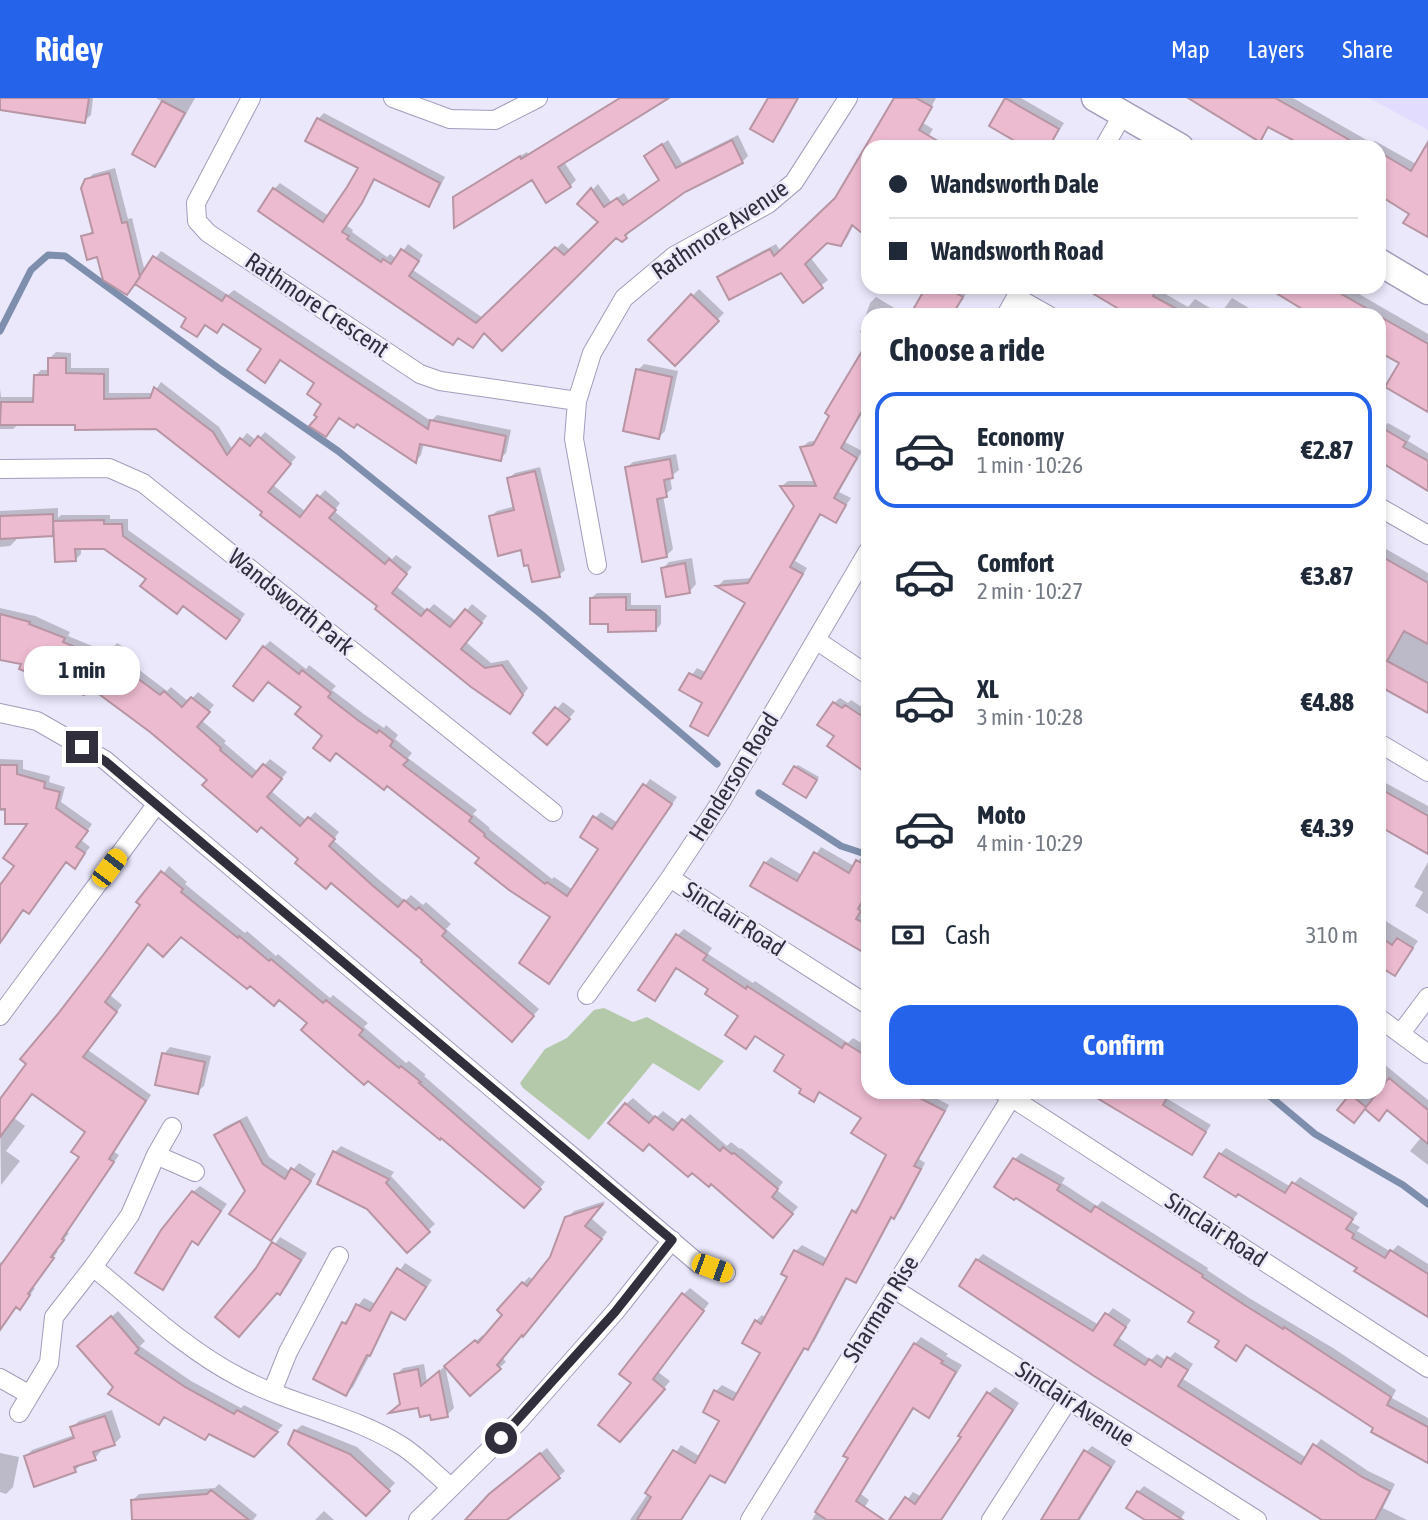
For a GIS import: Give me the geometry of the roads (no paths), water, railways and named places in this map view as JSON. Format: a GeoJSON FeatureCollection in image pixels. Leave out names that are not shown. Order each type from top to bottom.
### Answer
{"type":"FeatureCollection","features":[{"type":"Feature","properties":{"kind":"street","name":"Rathmore Crescent"},"geometry":{"type":"LineString","coordinates":[[251,98],[196,203],[197,221],[208,233],[420,374],[440,381],[577,401]]}},
{"type":"Feature","properties":{"kind":"street"},"geometry":{"type":"LineString","coordinates":[[393,98],[450,119],[495,120],[538,98]]}},
{"type":"Feature","properties":{"kind":"street","name":"Rathmore Avenue"},"geometry":{"type":"LineString","coordinates":[[597,565],[574,439],[577,401],[592,353],[624,298],[674,256],[768,204],[794,182],[848,98]]}},
{"type":"Feature","properties":{"kind":"street"},"geometry":{"type":"LineString","coordinates":[[1095,98],[1168,140]]}},
{"type":"Feature","properties":{"kind":"street"},"geometry":{"type":"LineString","coordinates":[[1108,140],[1123,114]]}},
{"type":"Feature","properties":{"kind":"street"},"geometry":{"type":"LineString","coordinates":[[1386,266],[1428,291]]}},
{"type":"Feature","properties":{"kind":"street"},"geometry":{"type":"LineString","coordinates":[[1022,294],[1039,308]]}},
{"type":"Feature","properties":{"kind":"street","name":"Wandsworth Park"},"geometry":{"type":"LineString","coordinates":[[0,469],[108,468],[143,483],[552,812]]}},
{"type":"Feature","properties":{"kind":"street"},"geometry":{"type":"LineString","coordinates":[[1386,511],[1428,535]]}},
{"type":"Feature","properties":{"kind":"street","name":"Henderson Road"},"geometry":{"type":"LineString","coordinates":[[587,995],[722,800],[861,563]]}},
{"type":"Feature","properties":{"kind":"street"},"geometry":{"type":"LineString","coordinates":[[816,640],[861,670]]}},
{"type":"Feature","properties":{"kind":"street"},"geometry":{"type":"LineString","coordinates":[[0,713],[37,721],[105,761],[699,1264],[726,1273]]}},
{"type":"Feature","properties":{"kind":"street"},"geometry":{"type":"LineString","coordinates":[[1386,747],[1428,772]]}},
{"type":"Feature","properties":{"kind":"street"},"geometry":{"type":"LineString","coordinates":[[0,1016],[156,805]]}},
{"type":"Feature","properties":{"kind":"street","name":"Sinclair Road"},"geometry":{"type":"LineString","coordinates":[[670,878],[861,1001]]}},
{"type":"Feature","properties":{"kind":"street"},"geometry":{"type":"LineString","coordinates":[[1401,1033],[1428,997]]}},
{"type":"Feature","properties":{"kind":"street"},"geometry":{"type":"LineString","coordinates":[[1386,1023],[1428,1054]]}},
{"type":"Feature","properties":{"kind":"street","name":"Sharman Rise"},"geometry":{"type":"LineString","coordinates":[[750,1520],[894,1289],[1005,1099]]}},
{"type":"Feature","properties":{"kind":"street","name":"Sinclair Road"},"geometry":{"type":"LineString","coordinates":[[1013,1099],[1428,1368]]}},
{"type":"Feature","properties":{"kind":"street"},"geometry":{"type":"LineString","coordinates":[[19,1413],[49,1363],[54,1317],[130,1215],[156,1155],[172,1127]]}},
{"type":"Feature","properties":{"kind":"street"},"geometry":{"type":"LineString","coordinates":[[156,1155],[195,1172]]}},
{"type":"Feature","properties":{"kind":"street"},"geometry":{"type":"LineString","coordinates":[[418,1520],[518,1422],[615,1312],[672,1240]]}},
{"type":"Feature","properties":{"kind":"street"},"geometry":{"type":"LineString","coordinates":[[272,1392],[288,1352],[339,1256]]}},
{"type":"Feature","properties":{"kind":"street"},"geometry":{"type":"LineString","coordinates":[[93,1268],[195,1350],[239,1377],[350,1420],[403,1446],[451,1487]]}},
{"type":"Feature","properties":{"kind":"street","name":"Sinclair Avenue"},"geometry":{"type":"LineString","coordinates":[[894,1289],[1253,1519]]}},
{"type":"Feature","properties":{"kind":"street"},"geometry":{"type":"LineString","coordinates":[[0,1378],[30,1395]]}},
{"type":"Feature","properties":{"kind":"street"},"geometry":{"type":"LineString","coordinates":[[991,1520],[1068,1400]]}},
{"type":"Feature","properties":{"kind":"waterway"},"geometry":{"type":"LineString","coordinates":[[0,331],[31,270],[48,255],[65,256],[338,451],[542,615],[717,764]]}},
{"type":"Feature","properties":{"kind":"waterway"},"geometry":{"type":"LineString","coordinates":[[759,793],[841,846],[861,853]]}},
{"type":"Feature","properties":{"kind":"waterway"},"geometry":{"type":"LineString","coordinates":[[1273,1099],[1315,1134],[1403,1185],[1428,1204]]}}]}
